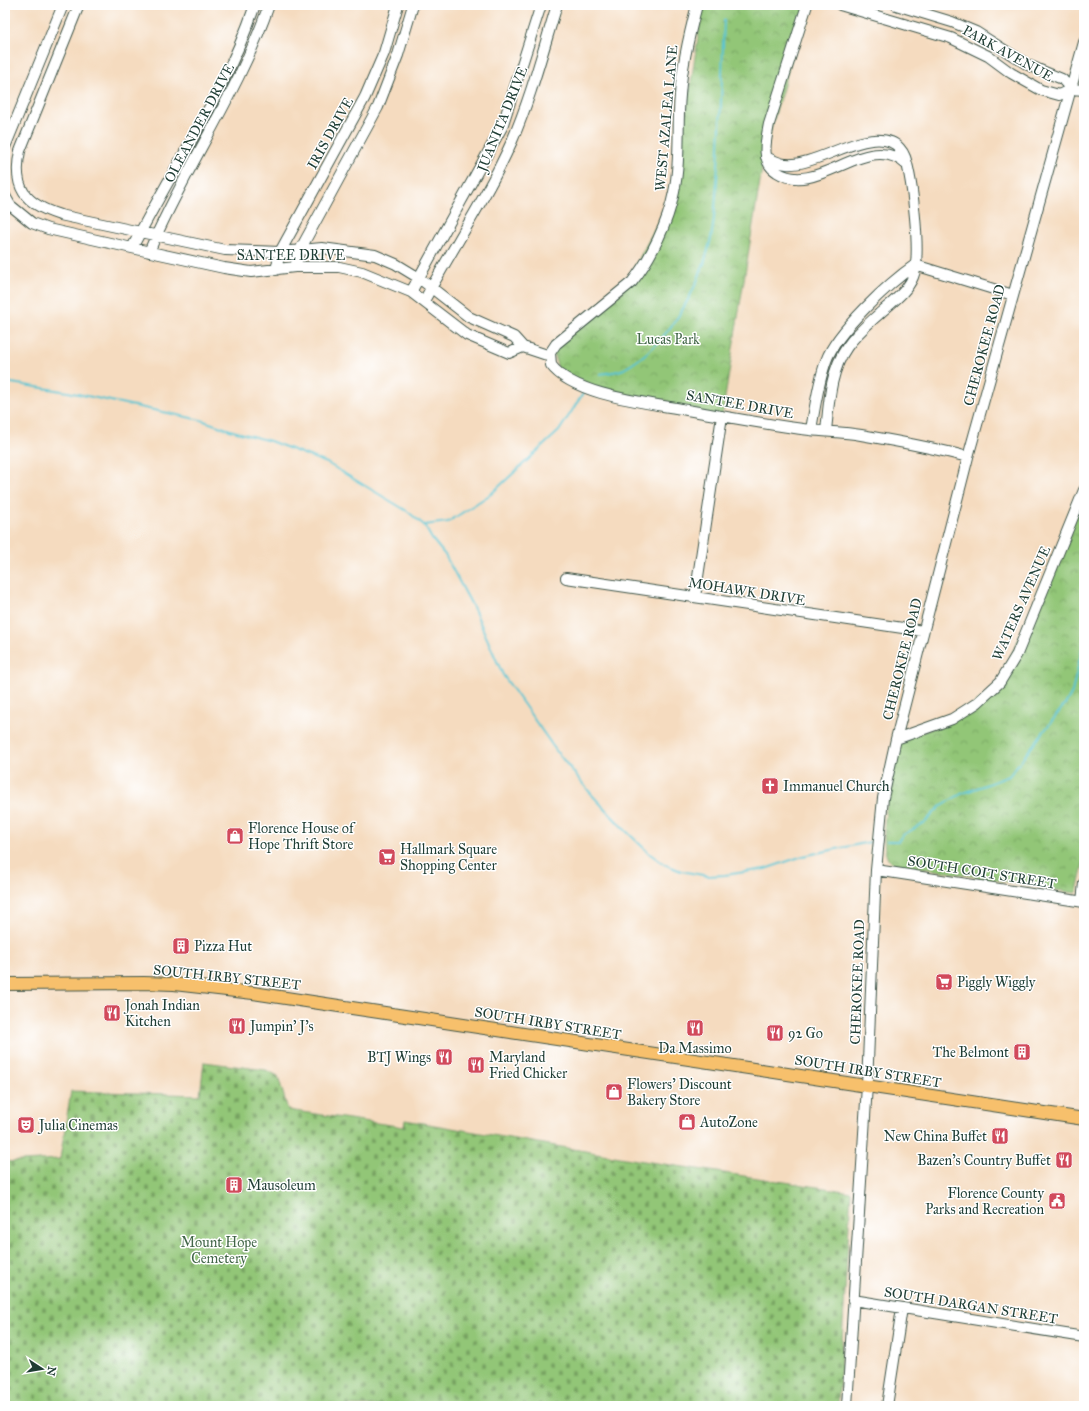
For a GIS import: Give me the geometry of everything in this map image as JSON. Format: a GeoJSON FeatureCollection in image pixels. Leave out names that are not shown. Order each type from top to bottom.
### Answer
{"type":"FeatureCollection","features":[{"type":"Feature","properties":{"kind":"main road","name":"SOUTH IRBY STREET"},"geometry":{"type":"LineString","coordinates":[[5,984],[144,983],[253,993],[1084,1119]]}},
{"type":"Feature","properties":{"kind":"street"},"geometry":{"type":"LineString","coordinates":[[5,147],[63,5]]}},
{"type":"Feature","properties":{"kind":"street","name":"SANTEE DRIVE"},"geometry":{"type":"LineString","coordinates":[[79,5],[20,151],[16,173],[19,184],[27,197],[42,210],[225,250],[280,252],[322,248],[375,255],[396,264],[419,278],[469,317],[514,337],[523,347],[550,356],[550,365],[560,375],[600,392],[722,416],[811,430],[860,435],[968,457]]}},
{"type":"Feature","properties":{"kind":"street","name":"OLEANDER DRIVE"},"geometry":{"type":"LineString","coordinates":[[132,248],[227,72],[244,37],[255,5]]}},
{"type":"Feature","properties":{"kind":"street","name":"OLEANDER DRIVE"},"geometry":{"type":"LineString","coordinates":[[149,252],[156,235],[243,71],[269,5]]}},
{"type":"Feature","properties":{"kind":"street","name":"IRIS DRIVE"},"geometry":{"type":"LineString","coordinates":[[276,270],[280,252],[363,103],[384,53],[398,5]]}},
{"type":"Feature","properties":{"kind":"street","name":"IRIS DRIVE"},"geometry":{"type":"LineString","coordinates":[[296,267],[300,250],[378,107],[398,55],[413,5]]}},
{"type":"Feature","properties":{"kind":"street","name":"JUANITA DRIVE"},"geometry":{"type":"LineString","coordinates":[[411,292],[502,127],[541,5]]}},
{"type":"Feature","properties":{"kind":"street","name":"JUANITA DRIVE"},"geometry":{"type":"LineString","coordinates":[[424,301],[488,190],[512,140],[536,72],[557,5]]}},
{"type":"Feature","properties":{"kind":"street","name":"WEST AZALEA LANE"},"geometry":{"type":"LineString","coordinates":[[550,356],[552,349],[556,344],[632,282],[642,270],[653,250],[674,192],[682,76],[687,44],[697,5]]}},
{"type":"Feature","properties":{"kind":"street"},"geometry":{"type":"LineString","coordinates":[[807,5],[769,124],[765,143],[766,157],[773,170],[785,177],[809,177],[872,154],[894,156],[902,160],[907,165]]}},
{"type":"Feature","properties":{"kind":"street","name":"PARK AVENUE"},"geometry":{"type":"LineString","coordinates":[[840,5],[911,25],[957,41],[988,56],[1011,73],[1041,90],[1059,95],[1071,89],[1084,90]]}},
{"type":"Feature","properties":{"kind":"street","name":"PARK AVENUE"},"geometry":{"type":"LineString","coordinates":[[896,5],[952,22],[976,32],[1028,64],[1062,79],[1071,89]]}},
{"type":"Feature","properties":{"kind":"street","name":"CHEROKEE ROAD"},"geometry":{"type":"LineString","coordinates":[[847,1406],[867,1085],[876,870],[883,798],[896,739],[968,457],[1084,42]]}},
{"type":"Feature","properties":{"kind":"street"},"geometry":{"type":"LineString","coordinates":[[766,157],[780,163],[796,163],[866,141],[884,140],[891,141],[902,150],[907,165],[913,205],[914,275],[904,290],[860,332],[847,347],[840,359],[832,383],[826,431]]}},
{"type":"Feature","properties":{"kind":"street","name":"SANTEE DRIVE"},"geometry":{"type":"LineString","coordinates":[[5,196],[10,205],[32,223],[48,229],[149,252],[251,272],[296,267],[340,267],[362,272],[411,292],[467,335],[487,345],[509,353],[523,347]]}},
{"type":"Feature","properties":{"kind":"street"},"geometry":{"type":"LineString","coordinates":[[915,265],[1013,295]]}},
{"type":"Feature","properties":{"kind":"street"},"geometry":{"type":"LineString","coordinates":[[811,430],[822,373],[826,360],[835,342],[901,275],[915,265]]}},
{"type":"Feature","properties":{"kind":"street"},"geometry":{"type":"LineString","coordinates":[[696,597],[722,416]]}},
{"type":"Feature","properties":{"kind":"street","name":"WATERS AVENUE"},"geometry":{"type":"LineString","coordinates":[[896,739],[946,721],[964,712],[977,703],[1000,682],[1020,648],[1084,490]]}},
{"type":"Feature","properties":{"kind":"street","name":"MOHAWK DRIVE"},"geometry":{"type":"LineString","coordinates":[[566,578],[923,631]]}},
{"type":"Feature","properties":{"kind":"street","name":"SOUTH COIT STREET"},"geometry":{"type":"LineString","coordinates":[[876,870],[1083,902]]}},
{"type":"Feature","properties":{"kind":"street"},"geometry":{"type":"LineString","coordinates":[[1083,902],[1084,883]]}},
{"type":"Feature","properties":{"kind":"street","name":"SOUTH DARGAN STREET"},"geometry":{"type":"LineString","coordinates":[[853,1300],[1084,1337]]}},
{"type":"Feature","properties":{"kind":"street"},"geometry":{"type":"LineString","coordinates":[[887,1406],[902,1308]]}},
{"type":"Feature","properties":{"kind":"green space","name":"Lucas Park"},"geometry":{"type":"Polygon","coordinates":[[[703,5],[807,5],[765,150],[722,416],[620,398],[560,375],[552,349],[621,293],[674,192],[703,5]]]}},
{"type":"Feature","properties":{"kind":"green space"},"geometry":{"type":"Polygon","coordinates":[[[1084,494],[1084,860],[1077,891],[1075,893],[891,863],[886,854],[884,841],[885,823],[890,785],[900,740],[945,724],[996,689],[1084,494]]]}},
{"type":"Feature","properties":{"kind":"green space","name":"Mount Hope Cemetery"},"geometry":{"type":"Polygon","coordinates":[[[204,1062],[266,1070],[278,1076],[288,1110],[404,1127],[405,1120],[637,1160],[851,1192],[838,1406],[5,1406],[5,1162],[60,1159],[71,1091],[200,1095],[204,1062]]]}},
{"type":"Feature","properties":{"kind":"waterway"},"geometry":{"type":"LineString","coordinates":[[600,374],[624,369],[655,345],[669,329],[691,295],[706,257],[713,229],[716,202],[724,20]]}},
{"type":"Feature","properties":{"kind":"waterway"},"geometry":{"type":"LineString","coordinates":[[5,382],[68,392],[201,420],[233,431],[270,441],[327,463],[407,511],[424,525],[432,539],[445,555],[474,609],[503,675],[557,752],[592,795],[623,828],[650,854],[664,864],[681,871],[708,876],[725,875],[765,869],[803,856],[870,842]]}},
{"type":"Feature","properties":{"kind":"waterway"},"geometry":{"type":"LineString","coordinates":[[424,525],[448,522],[491,494],[559,431],[584,392]]}},
{"type":"Feature","properties":{"kind":"waterway"},"geometry":{"type":"LineString","coordinates":[[887,841],[898,841],[903,835],[924,823],[942,805],[961,794],[1009,776],[1066,703],[1072,692],[1084,642]]}},
{"type":"Feature","properties":{"kind":"place","name":"Immanuel Church"},"geometry":{"type":"Point","coordinates":[770,786]}},
{"type":"Feature","properties":{"kind":"place","name":"Florence House of Hope Thrift Store"},"geometry":{"type":"Point","coordinates":[235,836]}},
{"type":"Feature","properties":{"kind":"place","name":"Hallmark Square Shopping Center"},"geometry":{"type":"Point","coordinates":[387,857]}},
{"type":"Feature","properties":{"kind":"place","name":"Pizza Hut"},"geometry":{"type":"Point","coordinates":[181,946]}},
{"type":"Feature","properties":{"kind":"place","name":"Piggly Wiggly"},"geometry":{"type":"Point","coordinates":[944,982]}},
{"type":"Feature","properties":{"kind":"place","name":"Jonah Indian Kitchen"},"geometry":{"type":"Point","coordinates":[112,1013]}},
{"type":"Feature","properties":{"kind":"place","name":"Jumpin' J's"},"geometry":{"type":"Point","coordinates":[237,1026]}},
{"type":"Feature","properties":{"kind":"place","name":"Da Massimo"},"geometry":{"type":"Point","coordinates":[695,1028]}},
{"type":"Feature","properties":{"kind":"place","name":"92 Go"},"geometry":{"type":"Point","coordinates":[775,1033]}},
{"type":"Feature","properties":{"kind":"place","name":"The Belmont"},"geometry":{"type":"Point","coordinates":[1022,1052]}},
{"type":"Feature","properties":{"kind":"place","name":"BTJ Wings"},"geometry":{"type":"Point","coordinates":[444,1057]}},
{"type":"Feature","properties":{"kind":"place","name":"Maryland Fried Chicker"},"geometry":{"type":"Point","coordinates":[476,1065]}},
{"type":"Feature","properties":{"kind":"place","name":"Flowers' Discount Bakery Store"},"geometry":{"type":"Point","coordinates":[614,1092]}},
{"type":"Feature","properties":{"kind":"place","name":"AutoZone"},"geometry":{"type":"Point","coordinates":[687,1122]}},
{"type":"Feature","properties":{"kind":"place","name":"Julia Cinemas"},"geometry":{"type":"Point","coordinates":[26,1125]}},
{"type":"Feature","properties":{"kind":"place","name":"New China Buffet"},"geometry":{"type":"Point","coordinates":[1000,1136]}},
{"type":"Feature","properties":{"kind":"place","name":"Bazen's Country Buffet"},"geometry":{"type":"Point","coordinates":[1064,1160]}},
{"type":"Feature","properties":{"kind":"place","name":"Mausoleum"},"geometry":{"type":"Point","coordinates":[234,1185]}},
{"type":"Feature","properties":{"kind":"place","name":"Florence County Parks and Recreation"},"geometry":{"type":"Point","coordinates":[1057,1201]}}]}
